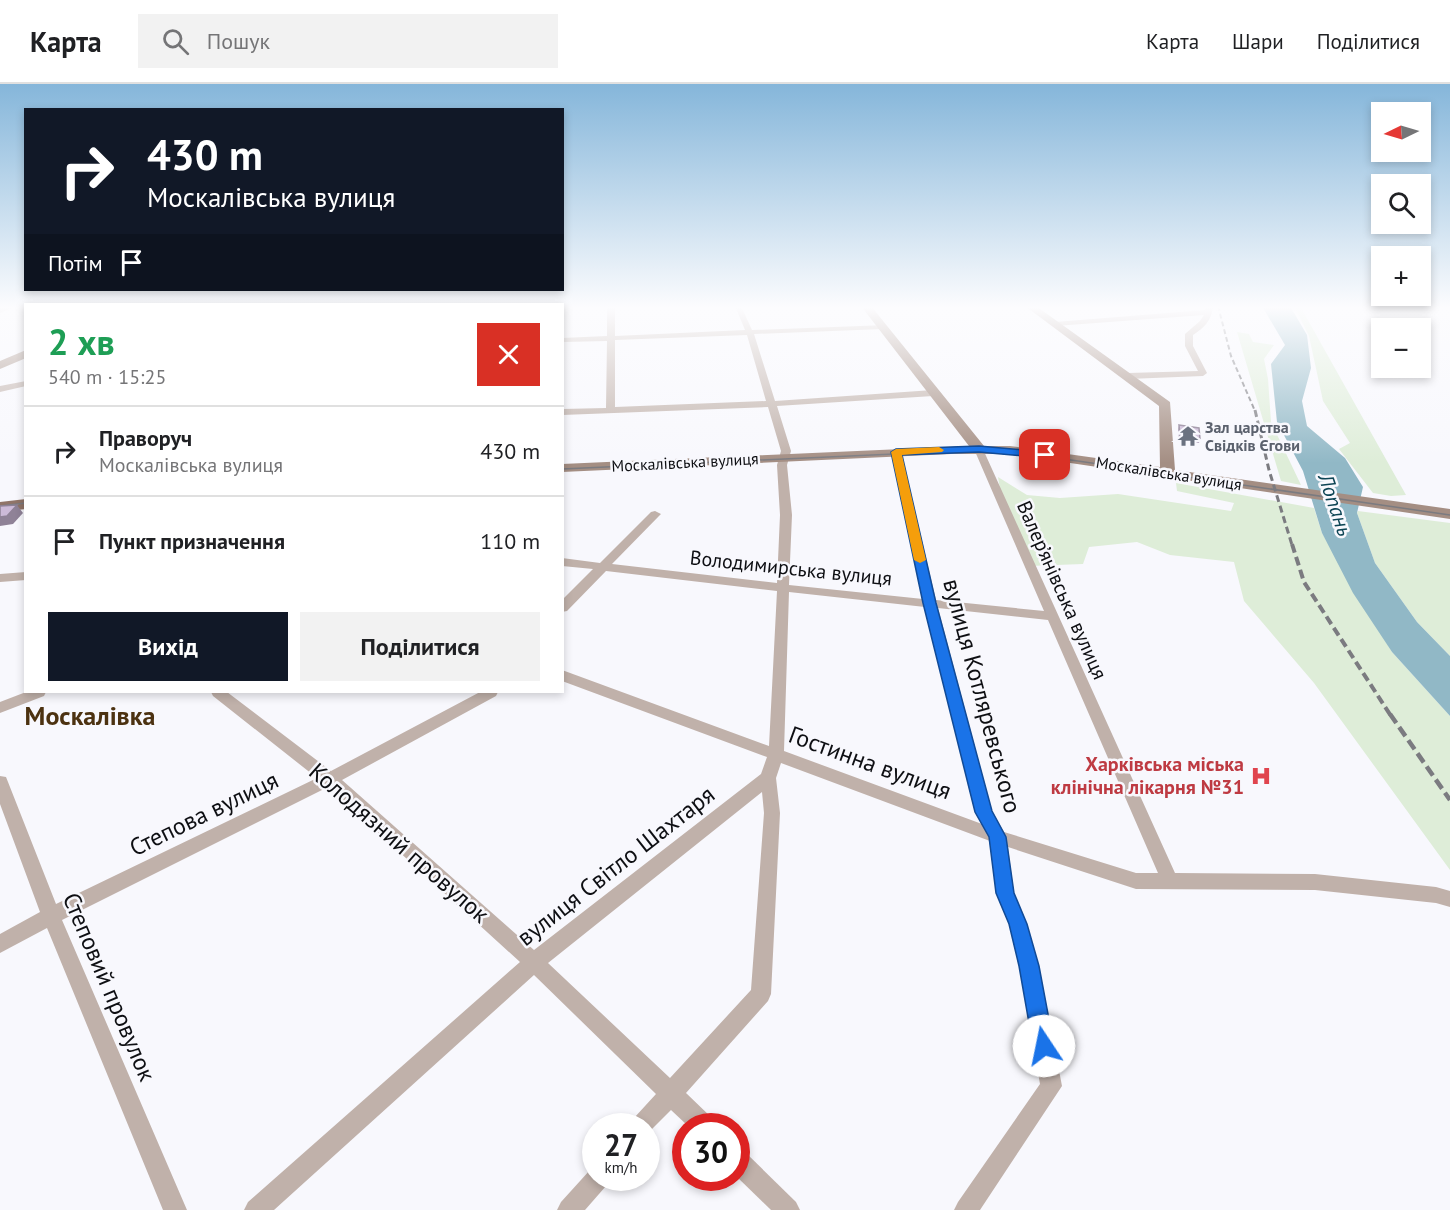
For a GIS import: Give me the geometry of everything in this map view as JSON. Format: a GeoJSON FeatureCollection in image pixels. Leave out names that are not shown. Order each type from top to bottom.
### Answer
{"type":"FeatureCollection","features":[{"type":"Feature","properties":{"kind":"main road"},"geometry":{"type":"LineString","coordinates":[[0,507],[24,504]]}},
{"type":"Feature","properties":{"kind":"street"},"geometry":{"type":"LineString","coordinates":[[0,365],[14,359]]}},
{"type":"Feature","properties":{"kind":"street"},"geometry":{"type":"LineString","coordinates":[[610,410],[611,359]]}},
{"type":"Feature","properties":{"kind":"street"},"geometry":{"type":"LineString","coordinates":[[653,1113],[761,994],[772,813],[768,778],[777,754],[786,515],[782,465],[786,451],[758,359]]}},
{"type":"Feature","properties":{"kind":"street","name":"Валер’янівська вулиця"},"geometry":{"type":"LineString","coordinates":[[907,359],[979,449],[1051,616],[1170,880]]}},
{"type":"Feature","properties":{"kind":"street"},"geometry":{"type":"LineString","coordinates":[[1103,359],[1165,405],[1168,473]]}},
{"type":"Feature","properties":{"kind":"street"},"geometry":{"type":"LineString","coordinates":[[1128,376],[1203,373],[1196,359]]}},
{"type":"Feature","properties":{"kind":"street"},"geometry":{"type":"LineString","coordinates":[[0,389],[24,383]]}},
{"type":"Feature","properties":{"kind":"street"},"geometry":{"type":"LineString","coordinates":[[564,412],[771,404],[933,393]]}},
{"type":"Feature","properties":{"kind":"street","name":"Москалівська вулиця"},"geometry":{"type":"LineString","coordinates":[[564,468],[979,449],[1017,451],[1450,514]]}},
{"type":"Feature","properties":{"kind":"street","name":"вулиця Котляревського"},"geometry":{"type":"LineString","coordinates":[[896,452],[930,603],[984,812],[998,837],[1005,893],[1018,924],[1029,966],[1051,1086],[966,1210]]}},
{"type":"Feature","properties":{"kind":"street"},"geometry":{"type":"LineString","coordinates":[[564,606],[655,514]]}},
{"type":"Feature","properties":{"kind":"street","name":"Володимирська вулиця"},"geometry":{"type":"LineString","coordinates":[[564,562],[1051,616]]}},
{"type":"Feature","properties":{"kind":"street"},"geometry":{"type":"LineString","coordinates":[[0,578],[24,576]]}},
{"type":"Feature","properties":{"kind":"street","name":"Гостинна вулиця"},"geometry":{"type":"LineString","coordinates":[[564,676],[998,837],[1091,865],[1122,878],[1136,881],[1315,882],[1436,895],[1450,899]]}},
{"type":"Feature","properties":{"kind":"street"},"geometry":{"type":"LineString","coordinates":[[0,708],[37,693]]}},
{"type":"Feature","properties":{"kind":"street","name":"Колодязний провулок"},"geometry":{"type":"LineString","coordinates":[[219,693],[330,779],[534,962],[691,1113]]}},
{"type":"Feature","properties":{"kind":"street","name":"Степова вулиця"},"geometry":{"type":"LineString","coordinates":[[0,944],[51,916],[330,779],[489,693]]}},
{"type":"Feature","properties":{"kind":"street","name":"вулиця Світло Шахтаря"},"geometry":{"type":"LineString","coordinates":[[256,1210],[534,962],[768,778]]}},
{"type":"Feature","properties":{"kind":"street","name":"Степовий провулок"},"geometry":{"type":"LineString","coordinates":[[0,782],[51,916],[175,1210]]}},
{"type":"Feature","properties":{"kind":"street"},"geometry":{"type":"LineString","coordinates":[[750,1173],[788,1210]]}},
{"type":"Feature","properties":{"kind":"street"},"geometry":{"type":"LineString","coordinates":[[569,1210],[586,1191]]}},
{"type":"Feature","properties":{"kind":"green space"},"geometry":{"type":"Polygon","coordinates":[[[1245,359],[1264,359],[1271,422],[1301,485],[1281,481],[1245,359]]]}},
{"type":"Feature","properties":{"kind":"green space"},"geometry":{"type":"Polygon","coordinates":[[[1314,359],[1329,359],[1406,495],[1391,496],[1373,493],[1339,449],[1350,443],[1323,401],[1314,359]]]}},
{"type":"Feature","properties":{"kind":"green space"},"geometry":{"type":"Polygon","coordinates":[[[998,477],[1027,495],[1060,498],[1118,494],[1231,511],[1234,503],[1177,491],[1176,483],[1314,508],[1322,533],[1392,652],[1450,716],[1450,870],[1314,683],[1244,601],[1234,562],[1170,555],[1137,542],[1089,547],[1083,564],[1030,566],[1002,501],[998,477]]]}},
{"type":"Feature","properties":{"kind":"green space"},"geometry":{"type":"Polygon","coordinates":[[[1358,511],[1450,523],[1450,656],[1417,622],[1375,563],[1358,511]]]}},
{"type":"Feature","properties":{"kind":"water","name":"Лопань"},"geometry":{"type":"Polygon","coordinates":[[[1275,359],[1310,359],[1311,368],[1302,401],[1307,426],[1345,458],[1363,487],[1357,513],[1375,563],[1417,622],[1450,656],[1450,716],[1392,652],[1353,593],[1322,533],[1303,471],[1277,422],[1271,364],[1275,359]]]}},
{"type":"Feature","properties":{"kind":"building"},"geometry":{"type":"Polygon","coordinates":[[[1179,425],[1199,428],[1200,439],[1180,436],[1179,425]]]}},
{"type":"Feature","properties":{"kind":"building"},"geometry":{"type":"Polygon","coordinates":[[[17,505],[7,516],[0,517],[0,506],[17,505]]]}},
{"type":"Feature","properties":{"kind":"tram line"},"geometry":{"type":"LineString","coordinates":[[564,469],[982,450],[1016,452],[1450,515]]}},
{"type":"Feature","properties":{"kind":"tram line"},"geometry":{"type":"LineString","coordinates":[[0,506],[24,503]]}},
{"type":"Feature","properties":{"kind":"railway"},"geometry":{"type":"LineString","coordinates":[[1232,359],[1255,411]]}},
{"type":"Feature","properties":{"kind":"railway"},"geometry":{"type":"LineString","coordinates":[[1255,410],[1269,470],[1292,545]]}},
{"type":"Feature","properties":{"kind":"railway"},"geometry":{"type":"LineString","coordinates":[[1292,544],[1304,582],[1391,716]]}},
{"type":"Feature","properties":{"kind":"railway"},"geometry":{"type":"LineString","coordinates":[[1390,714],[1450,800]]}},
{"type":"Feature","properties":{"kind":"slow traffic"},"geometry":{"type":"LineString","coordinates":[[920,560],[896,452],[939,450]]}},
{"type":"Feature","properties":{"kind":"place","name":"Зал царства Свідків Єгови"},"geometry":{"type":"Point","coordinates":[1188,436]}},
{"type":"Feature","properties":{"kind":"place","name":"Харківська міська клінічна лікарня №31"},"geometry":{"type":"Point","coordinates":[1261,776]}},
{"type":"Feature","properties":{"kind":"district","name":"Москалівка"},"geometry":{"type":"Point","coordinates":[90,716]}},
{"type":"Feature","properties":{"kind":"route"},"geometry":{"type":"LineString","coordinates":[[1044,1046],[1029,966],[1018,924],[1005,893],[998,837],[984,812],[930,603],[896,452],[979,449],[1013,450],[1045,455]]}}]}
